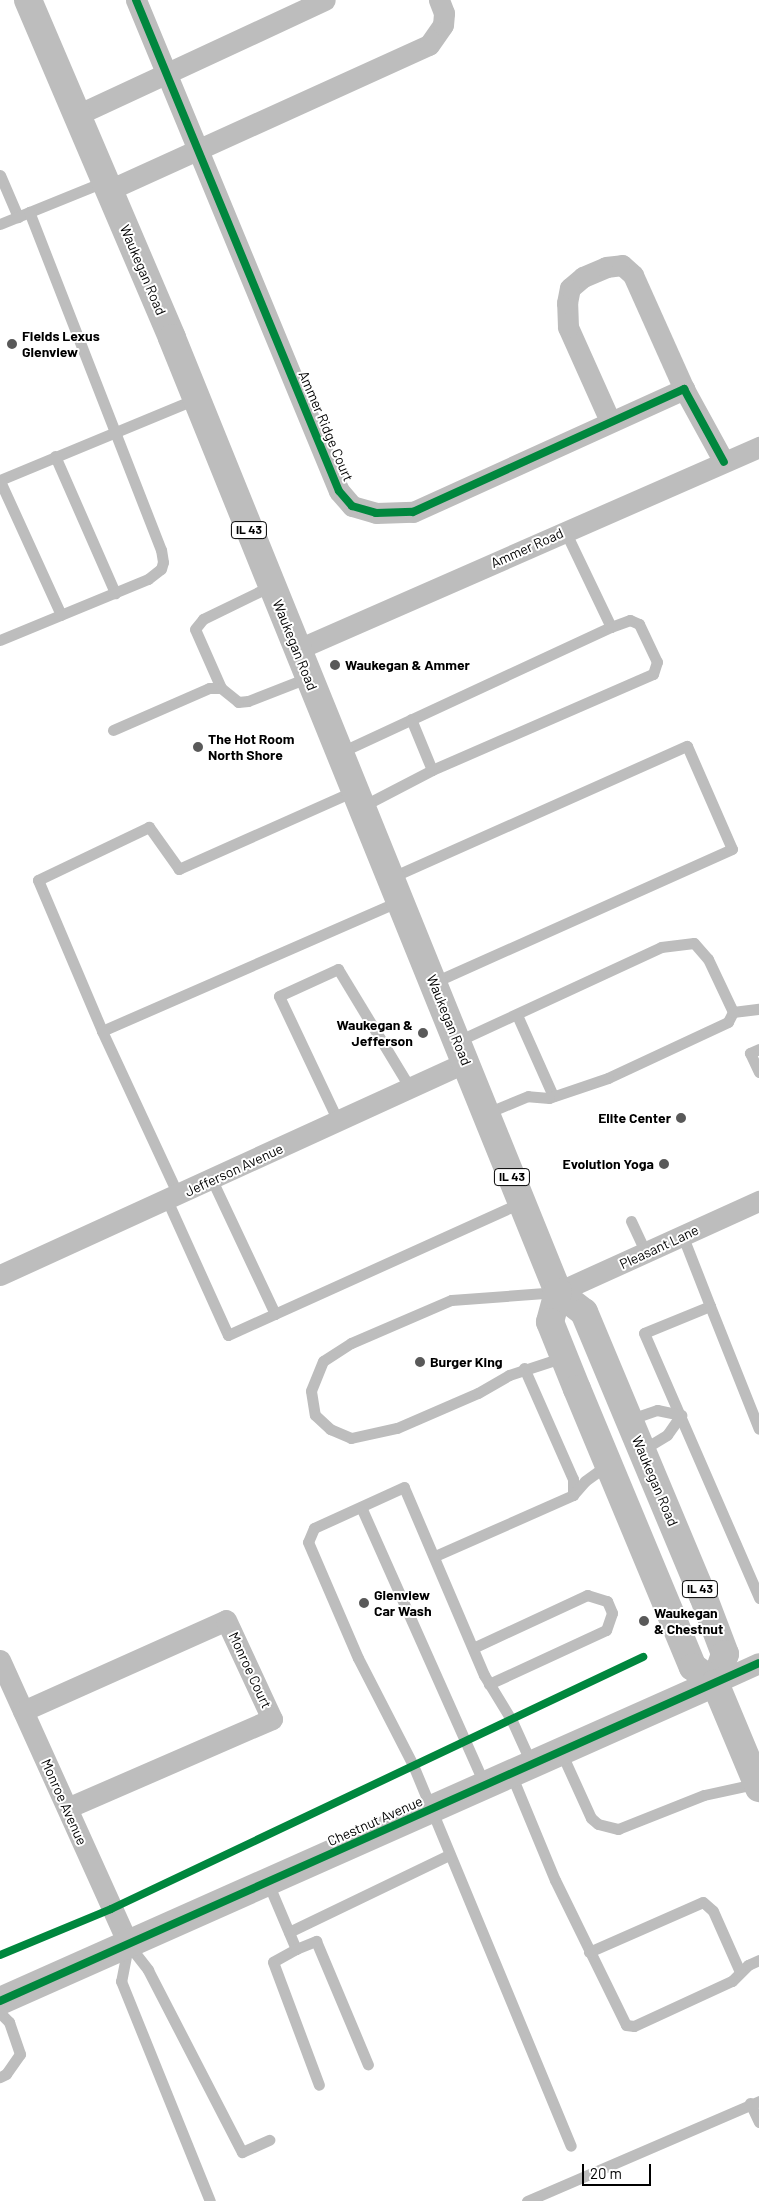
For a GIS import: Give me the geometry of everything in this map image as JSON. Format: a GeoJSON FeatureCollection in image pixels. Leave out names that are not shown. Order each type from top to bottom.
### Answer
{"type":"FeatureCollection","features":[{"type":"Feature","properties":{"kind":"main road","name":"Waukegan Road"},"geometry":{"type":"LineString","coordinates":[[28,0],[196,399],[296,650],[434,982],[558,1292],[584,1312],[642,1450],[725,1654],[715,1684]]}},
{"type":"Feature","properties":{"kind":"main road","name":"IL 43"},"geometry":{"type":"LineString","coordinates":[[558,1292],[550,1322],[564,1357],[693,1667],[715,1684],[758,1785]]}},
{"type":"Feature","properties":{"kind":"main road","name":"Chestnut Avenue"},"geometry":{"type":"LineString","coordinates":[[0,2001],[715,1684]]}},
{"type":"Feature","properties":{"kind":"street","name":"Ammer Ridge Court"},"geometry":{"type":"LineString","coordinates":[[136,0],[168,72],[199,152],[339,491],[352,506],[376,513],[413,512],[684,389]]}},
{"type":"Feature","properties":{"kind":"street"},"geometry":{"type":"LineString","coordinates":[[78,115],[325,0]]}},
{"type":"Feature","properties":{"kind":"street"},"geometry":{"type":"LineString","coordinates":[[107,185],[199,152],[429,45],[442,25],[444,13],[439,0]]}},
{"type":"Feature","properties":{"kind":"street"},"geometry":{"type":"LineString","coordinates":[[610,421],[568,327],[567,303],[570,288],[583,277],[606,267],[622,265],[633,275],[684,389],[724,462]]}},
{"type":"Feature","properties":{"kind":"street","name":"Ammer Road"},"geometry":{"type":"LineString","coordinates":[[296,650],[759,448]]}},
{"type":"Feature","properties":{"kind":"street","name":"Jefferson Avenue"},"geometry":{"type":"LineString","coordinates":[[0,1275],[212,1180],[410,1088],[462,1051]]}},
{"type":"Feature","properties":{"kind":"street","name":"Pleasant Lane"},"geometry":{"type":"LineString","coordinates":[[558,1292],[759,1201]]}},
{"type":"Feature","properties":{"kind":"street","name":"Monroe Court"},"geometry":{"type":"LineString","coordinates":[[23,1711],[226,1620],[272,1718],[67,1808]]}},
{"type":"Feature","properties":{"kind":"street","name":"Monroe Avenue"},"geometry":{"type":"LineString","coordinates":[[0,1660],[128,1944]]}},
{"type":"Feature","properties":{"kind":"street","name":"Chestnut Avenue"},"geometry":{"type":"LineString","coordinates":[[715,1684],[759,1664]]}},
{"type":"Feature","properties":{"kind":"lane"},"geometry":{"type":"LineString","coordinates":[[0,175],[18,217]]}},
{"type":"Feature","properties":{"kind":"lane"},"geometry":{"type":"LineString","coordinates":[[0,224],[107,185]]}},
{"type":"Feature","properties":{"kind":"lane"},"geometry":{"type":"LineString","coordinates":[[0,640],[148,579],[161,570],[163,562],[115,431],[29,212]]}},
{"type":"Feature","properties":{"kind":"lane"},"geometry":{"type":"LineString","coordinates":[[61,615],[0,480],[196,399]]}},
{"type":"Feature","properties":{"kind":"lane"},"geometry":{"type":"LineString","coordinates":[[55,456],[115,593]]}},
{"type":"Feature","properties":{"kind":"lane"},"geometry":{"type":"LineString","coordinates":[[566,531],[611,627]]}},
{"type":"Feature","properties":{"kind":"lane"},"geometry":{"type":"LineString","coordinates":[[271,586],[203,619],[194,629],[221,688],[238,702],[248,701],[308,678]]}},
{"type":"Feature","properties":{"kind":"lane"},"geometry":{"type":"LineString","coordinates":[[339,753],[611,627],[630,620],[639,624],[657,662],[653,674],[432,770],[179,869],[149,826],[38,880],[228,1335],[522,1202]]}},
{"type":"Feature","properties":{"kind":"lane"},"geometry":{"type":"LineString","coordinates":[[113,730],[209,688],[221,688]]}},
{"type":"Feature","properties":{"kind":"lane"},"geometry":{"type":"LineString","coordinates":[[411,719],[432,770]]}},
{"type":"Feature","properties":{"kind":"lane"},"geometry":{"type":"LineString","coordinates":[[102,1031],[156,1007],[687,746],[732,848],[434,982]]}},
{"type":"Feature","properties":{"kind":"lane"},"geometry":{"type":"LineString","coordinates":[[462,1051],[517,1015],[661,947],[694,943],[708,959],[734,1012]]}},
{"type":"Feature","properties":{"kind":"lane"},"geometry":{"type":"LineString","coordinates":[[338,1121],[279,996],[338,969],[410,1088]]}},
{"type":"Feature","properties":{"kind":"lane"},"geometry":{"type":"LineString","coordinates":[[734,1012],[759,1009]]}},
{"type":"Feature","properties":{"kind":"lane"},"geometry":{"type":"LineString","coordinates":[[487,1113],[528,1096],[553,1096],[608,1078],[728,1022],[734,1012]]}},
{"type":"Feature","properties":{"kind":"lane"},"geometry":{"type":"LineString","coordinates":[[517,1015],[553,1096]]}},
{"type":"Feature","properties":{"kind":"lane"},"geometry":{"type":"LineString","coordinates":[[759,1049],[750,1054],[759,1072]]}},
{"type":"Feature","properties":{"kind":"lane"},"geometry":{"type":"LineString","coordinates":[[212,1180],[275,1314]]}},
{"type":"Feature","properties":{"kind":"lane"},"geometry":{"type":"LineString","coordinates":[[631,1221],[646,1253]]}},
{"type":"Feature","properties":{"kind":"lane"},"geometry":{"type":"LineString","coordinates":[[683,1236],[759,1429]]}},
{"type":"Feature","properties":{"kind":"lane"},"geometry":{"type":"LineString","coordinates":[[558,1292],[451,1300],[351,1343],[330,1356],[323,1361],[311,1391],[316,1415],[330,1429],[352,1438],[397,1428],[478,1393],[524,1368],[548,1365],[564,1357]]}},
{"type":"Feature","properties":{"kind":"lane"},"geometry":{"type":"LineString","coordinates":[[710,1306],[644,1334],[681,1415],[759,1598]]}},
{"type":"Feature","properties":{"kind":"lane"},"geometry":{"type":"LineString","coordinates":[[524,1368],[574,1479],[573,1496]]}},
{"type":"Feature","properties":{"kind":"lane"},"geometry":{"type":"LineString","coordinates":[[628,1420],[657,1410],[681,1415]]}},
{"type":"Feature","properties":{"kind":"lane"},"geometry":{"type":"LineString","coordinates":[[642,1450],[667,1435],[681,1415]]}},
{"type":"Feature","properties":{"kind":"lane"},"geometry":{"type":"LineString","coordinates":[[435,1556],[573,1496],[585,1481],[608,1464]]}},
{"type":"Feature","properties":{"kind":"lane"},"geometry":{"type":"LineString","coordinates":[[571,2146],[430,1810],[413,1765],[358,1658],[308,1542],[314,1528],[404,1488],[489,1684],[512,1721],[521,1770],[589,1952],[626,2025],[634,2026],[732,1981],[740,1972],[759,1960]]}},
{"type":"Feature","properties":{"kind":"lane"},"geometry":{"type":"LineString","coordinates":[[361,1507],[485,1786]]}},
{"type":"Feature","properties":{"kind":"lane"},"geometry":{"type":"LineString","coordinates":[[473,1648],[587,1595],[607,1601],[612,1613],[606,1630],[489,1684]]}},
{"type":"Feature","properties":{"kind":"lane"},"geometry":{"type":"LineString","coordinates":[[560,1752],[591,1818],[598,1824],[618,1829],[704,1795],[758,1785]]}},
{"type":"Feature","properties":{"kind":"lane"},"geometry":{"type":"LineString","coordinates":[[289,1932],[449,1855]]}},
{"type":"Feature","properties":{"kind":"lane"},"geometry":{"type":"LineString","coordinates":[[268,1882],[296,1949]]}},
{"type":"Feature","properties":{"kind":"lane"},"geometry":{"type":"LineString","coordinates":[[589,1952],[703,1902],[713,1911],[740,1972]]}},
{"type":"Feature","properties":{"kind":"lane"},"geometry":{"type":"LineString","coordinates":[[318,2085],[273,1962],[296,1949],[316,1941],[368,2065]]}},
{"type":"Feature","properties":{"kind":"lane"},"geometry":{"type":"LineString","coordinates":[[128,1944],[148,1970],[242,2152],[269,2140]]}},
{"type":"Feature","properties":{"kind":"lane"},"geometry":{"type":"LineString","coordinates":[[128,1944],[121,1981],[210,2201]]}},
{"type":"Feature","properties":{"kind":"lane"},"geometry":{"type":"LineString","coordinates":[[0,2013],[9,2022],[20,2054],[6,2074],[0,2077]]}},
{"type":"Feature","properties":{"kind":"lane"},"geometry":{"type":"LineString","coordinates":[[527,2201],[755,2102],[759,2122]]}},
{"type":"Feature","properties":{"kind":"cycle path"},"geometry":{"type":"LineString","coordinates":[[136,0],[339,491],[352,506],[376,513],[413,512],[684,389],[724,462]]}},
{"type":"Feature","properties":{"kind":"cycle path"},"geometry":{"type":"LineString","coordinates":[[0,1955],[111,1909],[643,1657]]}},
{"type":"Feature","properties":{"kind":"cycle path"},"geometry":{"type":"LineString","coordinates":[[0,2001],[759,1663]]}},
{"type":"Feature","properties":{"kind":"place","name":"Fields Lexus Glenview"},"geometry":{"type":"Point","coordinates":[12,344]}},
{"type":"Feature","properties":{"kind":"place","name":"Waukegan & Ammer"},"geometry":{"type":"Point","coordinates":[335,665]}},
{"type":"Feature","properties":{"kind":"place","name":"The Hot Room North Shore"},"geometry":{"type":"Point","coordinates":[198,747]}},
{"type":"Feature","properties":{"kind":"place","name":"Waukegan & Jefferson"},"geometry":{"type":"Point","coordinates":[423,1033]}},
{"type":"Feature","properties":{"kind":"place","name":"Elite Center"},"geometry":{"type":"Point","coordinates":[681,1118]}},
{"type":"Feature","properties":{"kind":"place","name":"Evolution Yoga"},"geometry":{"type":"Point","coordinates":[664,1164]}},
{"type":"Feature","properties":{"kind":"place","name":"Burger King"},"geometry":{"type":"Point","coordinates":[420,1362]}},
{"type":"Feature","properties":{"kind":"place","name":"Glenview Car Wash"},"geometry":{"type":"Point","coordinates":[364,1603]}},
{"type":"Feature","properties":{"kind":"place","name":"Waukegan & Chestnut"},"geometry":{"type":"Point","coordinates":[644,1621]}}]}
